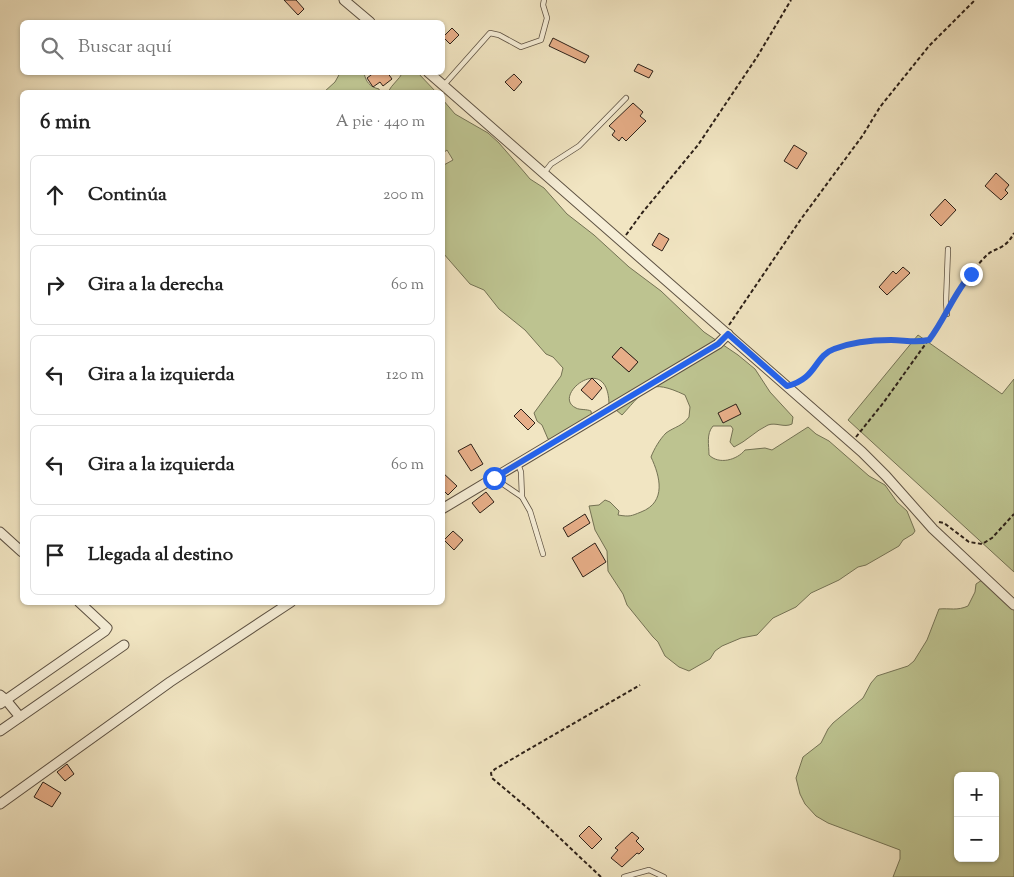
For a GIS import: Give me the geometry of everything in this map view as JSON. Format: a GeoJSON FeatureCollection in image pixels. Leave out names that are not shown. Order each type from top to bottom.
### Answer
{"type":"FeatureCollection","features":[{"type":"Feature","properties":{"kind":"street"},"geometry":{"type":"LineString","coordinates":[[344,0],[368,20]]}},
{"type":"Feature","properties":{"kind":"street"},"geometry":{"type":"LineString","coordinates":[[431,75],[850,441],[886,476],[927,522],[1014,605]]}},
{"type":"Feature","properties":{"kind":"street"},"geometry":{"type":"LineString","coordinates":[[445,507],[718,344],[727,333]]}},
{"type":"Feature","properties":{"kind":"street"},"geometry":{"type":"LineString","coordinates":[[0,532],[20,550]]}},
{"type":"Feature","properties":{"kind":"street"},"geometry":{"type":"LineString","coordinates":[[20,717],[2,700],[107,628],[82,605]]}},
{"type":"Feature","properties":{"kind":"street"},"geometry":{"type":"LineString","coordinates":[[0,804],[170,682],[286,605]]}},
{"type":"Feature","properties":{"kind":"street"},"geometry":{"type":"LineString","coordinates":[[0,732],[124,645]]}},
{"type":"Feature","properties":{"kind":"lane"},"geometry":{"type":"LineString","coordinates":[[443,86],[490,33],[499,35],[521,47],[541,40],[547,18],[543,5],[544,0]]}},
{"type":"Feature","properties":{"kind":"lane"},"geometry":{"type":"LineString","coordinates":[[544,173],[552,164],[579,146],[626,98]]}},
{"type":"Feature","properties":{"kind":"lane"},"geometry":{"type":"LineString","coordinates":[[946,314],[948,249]]}},
{"type":"Feature","properties":{"kind":"lane"},"geometry":{"type":"LineString","coordinates":[[518,464],[522,497],[530,511],[543,554]]}},
{"type":"Feature","properties":{"kind":"lane"},"geometry":{"type":"LineString","coordinates":[[494,478],[522,497]]}},
{"type":"Feature","properties":{"kind":"lane"},"geometry":{"type":"LineString","coordinates":[[624,877],[649,870],[664,877]]}},
{"type":"Feature","properties":{"kind":"path"},"geometry":{"type":"LineString","coordinates":[[622,241],[642,213],[698,145],[757,57],[791,0]]}},
{"type":"Feature","properties":{"kind":"path"},"geometry":{"type":"LineString","coordinates":[[727,333],[801,219],[863,135],[880,107],[929,46],[975,0]]}},
{"type":"Feature","properties":{"kind":"path"},"geometry":{"type":"LineString","coordinates":[[850,441],[867,424],[929,340],[963,283],[984,258],[1002,248],[1010,241],[1014,233]]}},
{"type":"Feature","properties":{"kind":"path"},"geometry":{"type":"LineString","coordinates":[[787,386],[798,384],[807,378],[828,351],[835,348],[872,341],[918,342],[929,340]]}},
{"type":"Feature","properties":{"kind":"path"},"geometry":{"type":"LineString","coordinates":[[927,522],[944,523],[969,542],[982,544],[992,538],[1014,514]]}},
{"type":"Feature","properties":{"kind":"path"},"geometry":{"type":"LineString","coordinates":[[601,877],[530,810],[492,778],[491,773],[640,685]]}},
{"type":"Feature","properties":{"kind":"green space"},"geometry":{"type":"Polygon","coordinates":[[[339,75],[365,75],[369,84],[379,90],[326,90],[335,82],[339,75]]]}},
{"type":"Feature","properties":{"kind":"green space"},"geometry":{"type":"Polygon","coordinates":[[[401,75],[420,75],[434,90],[389,90],[401,75]]]}},
{"type":"Feature","properties":{"kind":"green space"},"geometry":{"type":"Polygon","coordinates":[[[445,102],[455,114],[488,133],[530,179],[544,188],[567,214],[594,235],[629,267],[661,291],[704,332],[755,369],[770,392],[793,417],[792,424],[768,425],[734,447],[730,442],[733,429],[731,426],[713,426],[709,436],[709,455],[718,460],[728,460],[733,459],[745,450],[765,448],[772,450],[808,427],[829,441],[869,476],[885,485],[897,502],[907,511],[915,531],[913,534],[903,540],[899,546],[866,565],[858,567],[839,580],[811,593],[796,607],[773,618],[757,635],[741,638],[722,646],[715,651],[710,659],[689,671],[679,667],[665,656],[658,642],[627,605],[623,594],[608,571],[607,551],[595,530],[589,506],[599,505],[605,500],[610,502],[619,511],[618,515],[628,516],[649,508],[655,502],[658,495],[659,480],[651,457],[657,444],[666,433],[689,417],[690,407],[685,395],[663,387],[649,388],[622,415],[609,404],[606,388],[600,380],[591,378],[582,381],[575,387],[570,395],[570,402],[577,409],[591,411],[592,418],[555,441],[548,439],[534,413],[561,376],[563,368],[553,357],[546,354],[525,330],[499,309],[484,290],[470,284],[445,255],[445,164],[453,160],[447,150],[445,152],[445,102]],[[621,347],[612,357],[629,372],[638,362],[621,347]]]}},
{"type":"Feature","properties":{"kind":"green space"},"geometry":{"type":"Polygon","coordinates":[[[918,335],[1002,394],[1014,379],[1014,572],[848,420],[918,335]]]}},
{"type":"Feature","properties":{"kind":"green space"},"geometry":{"type":"Polygon","coordinates":[[[982,580],[1014,607],[1014,877],[893,877],[900,859],[900,850],[828,823],[816,816],[805,804],[796,778],[803,757],[821,743],[833,723],[863,698],[877,676],[908,666],[914,661],[927,640],[939,609],[964,608],[968,606],[975,592],[976,584],[982,580]]]}},
{"type":"Feature","properties":{"kind":"building"},"geometry":{"type":"Polygon","coordinates":[[[284,0],[296,0],[304,9],[298,15],[284,0]]]}},
{"type":"Feature","properties":{"kind":"building"},"geometry":{"type":"Polygon","coordinates":[[[452,28],[459,35],[450,44],[445,39],[445,35],[452,28]]]}},
{"type":"Feature","properties":{"kind":"building"},"geometry":{"type":"Polygon","coordinates":[[[553,38],[589,56],[585,63],[549,46],[553,38]]]}},
{"type":"Feature","properties":{"kind":"building"},"geometry":{"type":"Polygon","coordinates":[[[638,64],[653,71],[649,78],[634,71],[638,64]]]}},
{"type":"Feature","properties":{"kind":"building"},"geometry":{"type":"Polygon","coordinates":[[[514,74],[522,82],[514,91],[505,82],[514,74]]]}},
{"type":"Feature","properties":{"kind":"building"},"geometry":{"type":"Polygon","coordinates":[[[371,75],[389,75],[392,79],[383,86],[380,82],[373,87],[367,78],[371,75]]]}},
{"type":"Feature","properties":{"kind":"building"},"geometry":{"type":"Polygon","coordinates":[[[633,103],[643,112],[640,116],[646,121],[626,141],[622,137],[619,141],[612,135],[615,131],[609,126],[633,103]]]}},
{"type":"Feature","properties":{"kind":"building"},"geometry":{"type":"Polygon","coordinates":[[[794,145],[807,153],[797,169],[784,161],[794,145]]]}},
{"type":"Feature","properties":{"kind":"building"},"geometry":{"type":"Polygon","coordinates":[[[996,173],[1009,185],[1005,190],[1008,193],[1001,200],[985,186],[996,173]]]}},
{"type":"Feature","properties":{"kind":"building"},"geometry":{"type":"Polygon","coordinates":[[[945,199],[956,210],[941,226],[930,215],[945,199]]]}},
{"type":"Feature","properties":{"kind":"building"},"geometry":{"type":"Polygon","coordinates":[[[659,233],[669,239],[662,251],[652,245],[659,233]]]}},
{"type":"Feature","properties":{"kind":"building"},"geometry":{"type":"Polygon","coordinates":[[[903,267],[910,273],[887,295],[879,287],[893,271],[896,274],[903,267]]]}},
{"type":"Feature","properties":{"kind":"building"},"geometry":{"type":"Polygon","coordinates":[[[621,347],[638,362],[629,372],[612,357],[621,347]]]}},
{"type":"Feature","properties":{"kind":"building"},"geometry":{"type":"Polygon","coordinates":[[[592,378],[602,388],[592,400],[581,390],[592,378]]]}},
{"type":"Feature","properties":{"kind":"building"},"geometry":{"type":"Polygon","coordinates":[[[736,404],[741,414],[723,423],[718,413],[736,404]]]}},
{"type":"Feature","properties":{"kind":"building"},"geometry":{"type":"Polygon","coordinates":[[[521,409],[535,423],[528,430],[514,416],[521,409]]]}},
{"type":"Feature","properties":{"kind":"building"},"geometry":{"type":"Polygon","coordinates":[[[471,444],[483,464],[471,471],[458,451],[471,444]]]}},
{"type":"Feature","properties":{"kind":"building"},"geometry":{"type":"Polygon","coordinates":[[[445,475],[457,486],[448,495],[445,492],[445,475]]]}},
{"type":"Feature","properties":{"kind":"building"},"geometry":{"type":"Polygon","coordinates":[[[486,492],[494,502],[480,513],[472,503],[486,492]]]}},
{"type":"Feature","properties":{"kind":"building"},"geometry":{"type":"Polygon","coordinates":[[[585,514],[590,523],[568,537],[563,528],[585,514]]]}},
{"type":"Feature","properties":{"kind":"building"},"geometry":{"type":"Polygon","coordinates":[[[453,531],[463,540],[454,550],[445,539],[453,531]]]}},
{"type":"Feature","properties":{"kind":"building"},"geometry":{"type":"Polygon","coordinates":[[[595,543],[606,562],[583,577],[572,558],[595,543]]]}},
{"type":"Feature","properties":{"kind":"building"},"geometry":{"type":"Polygon","coordinates":[[[67,764],[74,774],[65,781],[57,772],[67,764]]]}},
{"type":"Feature","properties":{"kind":"building"},"geometry":{"type":"Polygon","coordinates":[[[43,782],[61,793],[52,807],[34,797],[43,782]]]}},
{"type":"Feature","properties":{"kind":"building"},"geometry":{"type":"Polygon","coordinates":[[[589,826],[602,839],[592,849],[579,836],[589,826]]]}},
{"type":"Feature","properties":{"kind":"building"},"geometry":{"type":"Polygon","coordinates":[[[632,832],[639,838],[636,841],[644,849],[622,867],[611,858],[618,850],[615,848],[632,832]]]}},
{"type":"Feature","properties":{"kind":"route"},"geometry":{"type":"LineString","coordinates":[[494,478],[718,344],[728,334],[787,386],[798,384],[807,378],[828,351],[835,348],[872,341],[918,342],[929,340],[938,328],[963,283],[971,274]]}}]}
